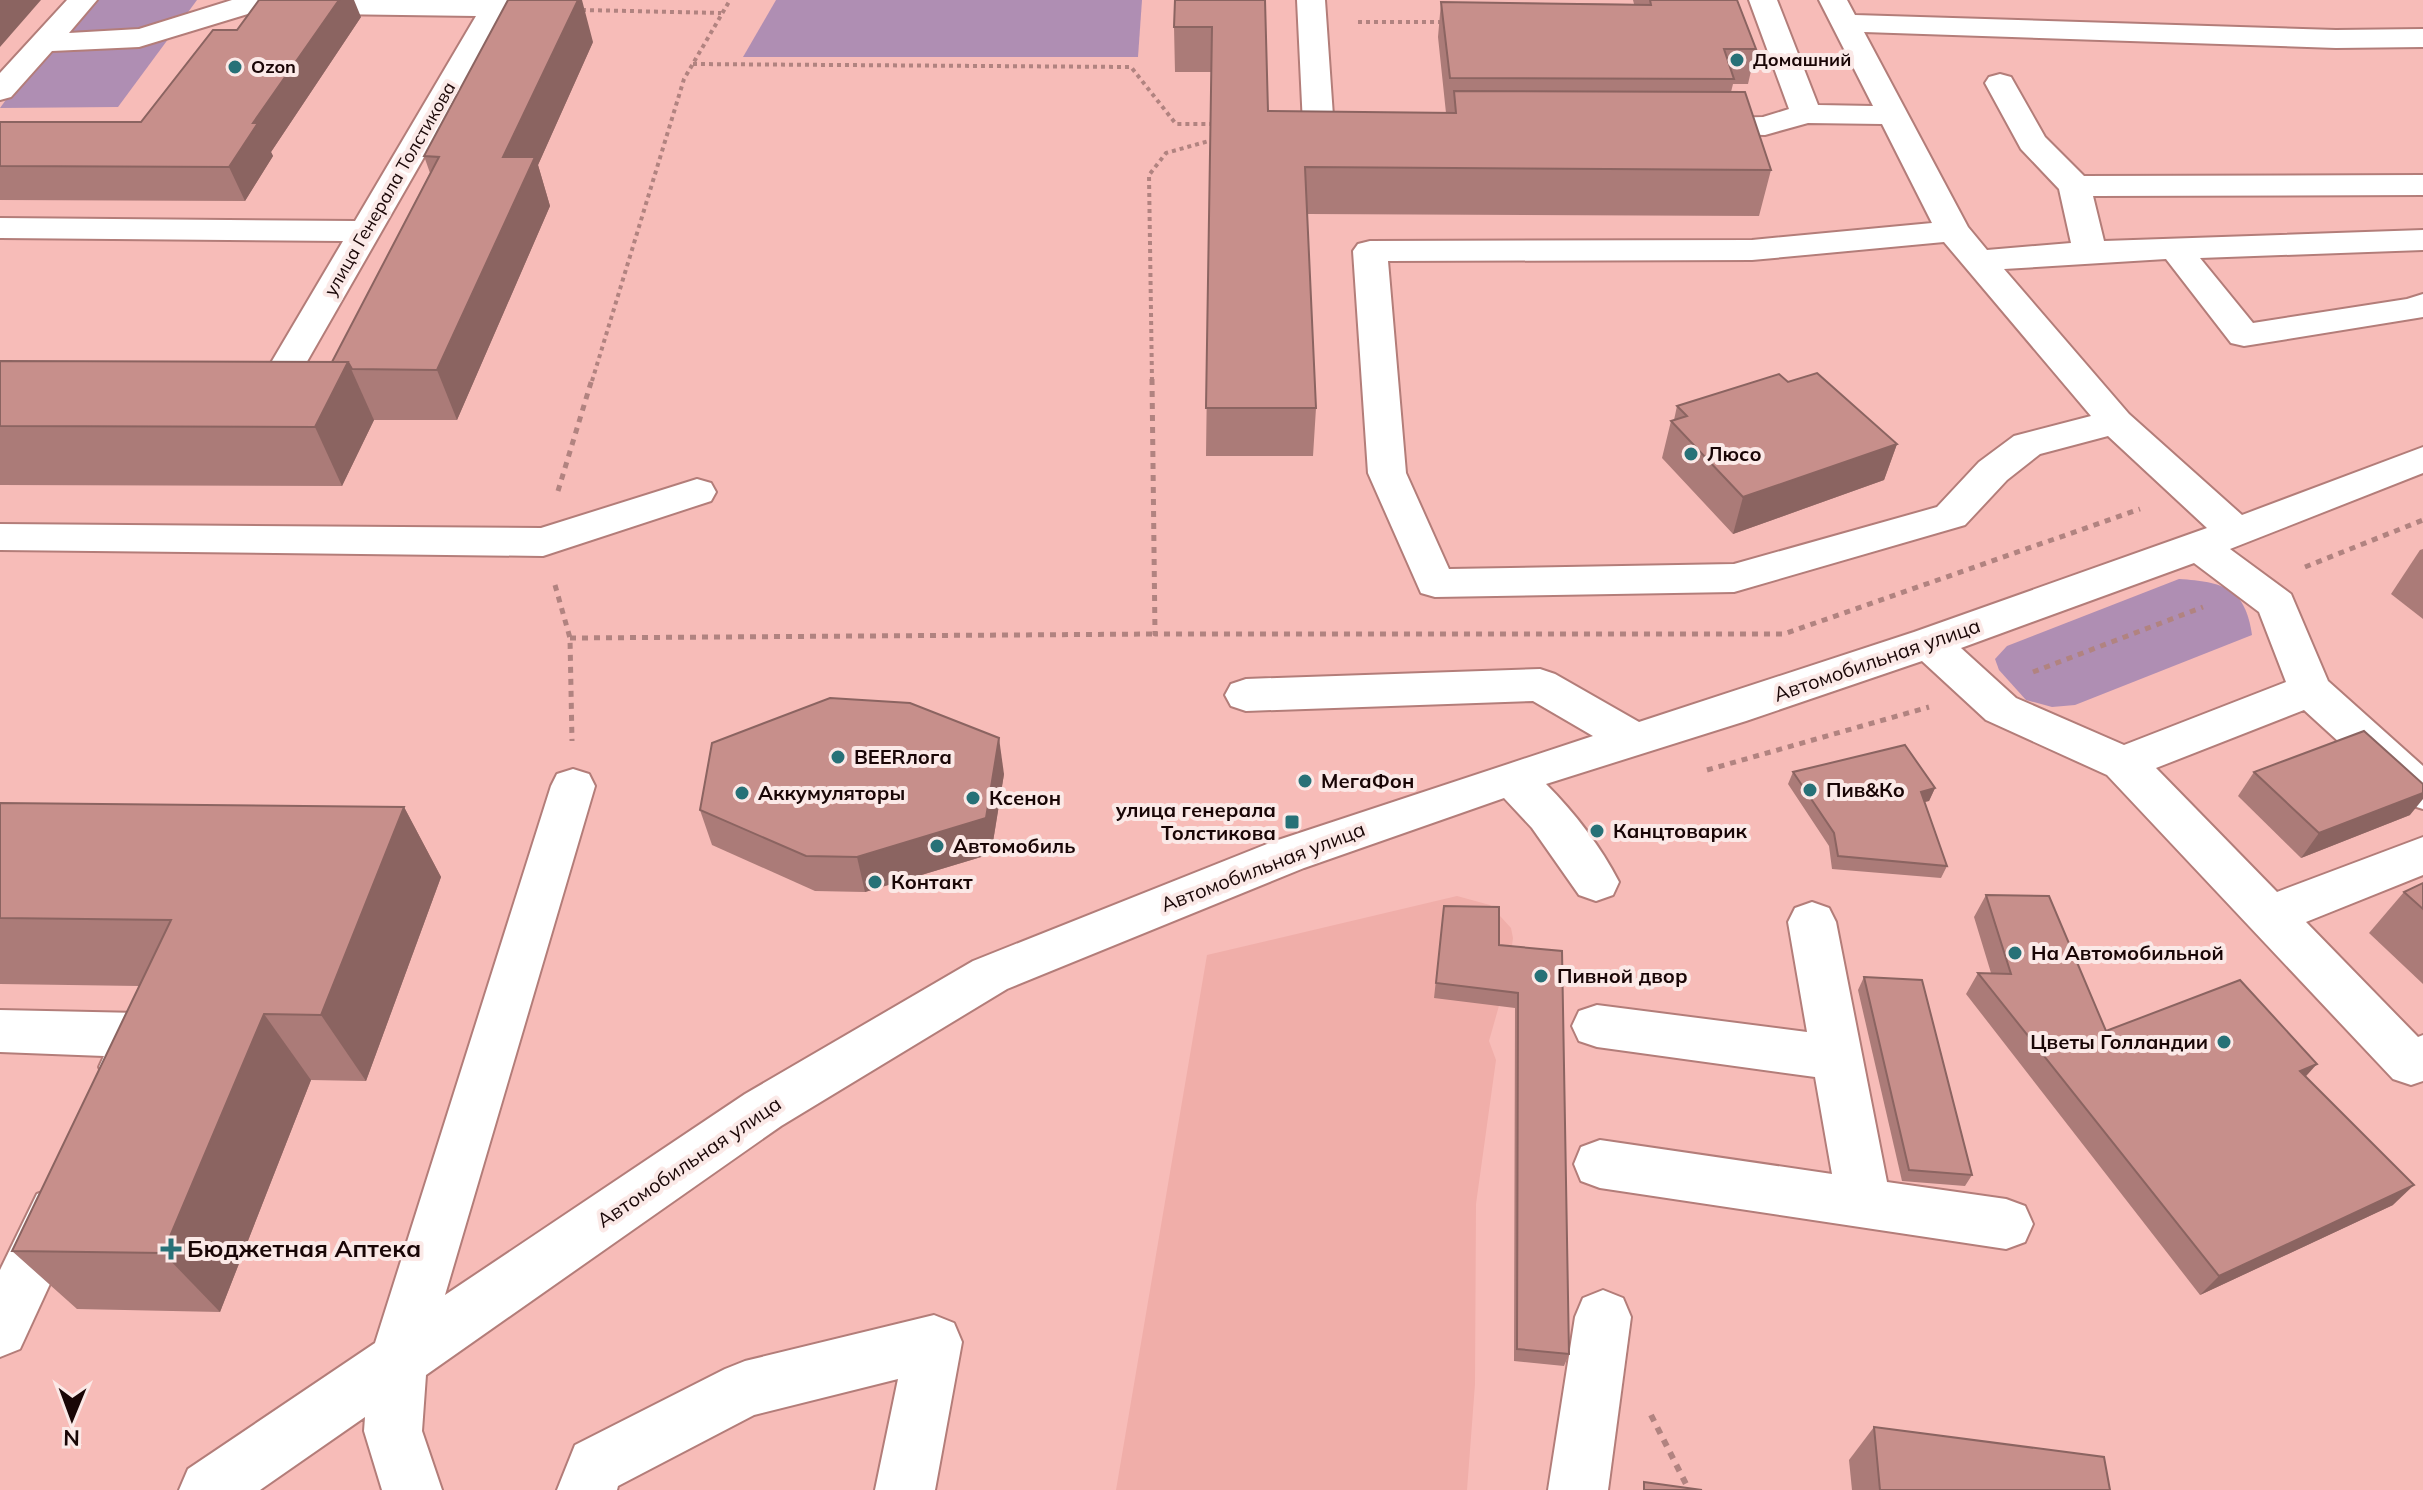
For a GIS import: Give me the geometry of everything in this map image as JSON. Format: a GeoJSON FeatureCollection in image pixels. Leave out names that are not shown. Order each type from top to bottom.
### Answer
{"type":"FeatureCollection","features":[{"type":"Feature","properties":{"kind":"street"},"geometry":{"type":"LineString","coordinates":[[0,91],[83,0]]}},
{"type":"Feature","properties":{"kind":"street"},"geometry":{"type":"LineString","coordinates":[[1763,0],[1806,114]]}},
{"type":"Feature","properties":{"kind":"street"},"geometry":{"type":"LineString","coordinates":[[45,43],[139,38],[248,4],[498,4]]}},
{"type":"Feature","properties":{"kind":"street","name":"улица Генерала Толстикова"},"geometry":{"type":"LineString","coordinates":[[280,378],[498,4]]}},
{"type":"Feature","properties":{"kind":"street"},"geometry":{"type":"LineString","coordinates":[[1312,11],[1318,125],[1398,125]]}},
{"type":"Feature","properties":{"kind":"street"},"geometry":{"type":"LineString","coordinates":[[1838,12],[2336,39],[2423,38]]}},
{"type":"Feature","properties":{"kind":"street"},"geometry":{"type":"LineString","coordinates":[[1838,12],[1895,115],[1953,231],[2116,422],[2189,492],[2217,538],[2254,587],[2276,604],[2310,690],[2423,792]]}},
{"type":"Feature","properties":{"kind":"street"},"geometry":{"type":"LineString","coordinates":[[2000,83],[2032,142],[2075,186],[2090,252]]}},
{"type":"Feature","properties":{"kind":"street"},"geometry":{"type":"LineString","coordinates":[[1669,126],[1765,126],[1806,114],[1895,115]]}},
{"type":"Feature","properties":{"kind":"street"},"geometry":{"type":"LineString","coordinates":[[2075,186],[2423,185]]}},
{"type":"Feature","properties":{"kind":"street"},"geometry":{"type":"LineString","coordinates":[[0,228],[365,231]]}},
{"type":"Feature","properties":{"kind":"street"},"geometry":{"type":"LineString","coordinates":[[1953,231],[1752,250],[1370,251],[1387,473],[1435,583],[1734,578],[1951,516],[1993,471],[2027,445],[2116,422]]}},
{"type":"Feature","properties":{"kind":"street"},"geometry":{"type":"LineString","coordinates":[[1979,261],[2090,252],[2418,245]]}},
{"type":"Feature","properties":{"kind":"street"},"geometry":{"type":"LineString","coordinates":[[2175,249],[2244,335],[2417,308],[2423,304]]}},
{"type":"Feature","properties":{"kind":"street","name":"Автомобильная улица"},"geometry":{"type":"LineString","coordinates":[[209,1490],[763,1110],[990,975],[1288,855],[1512,778],[1929,643],[2423,459]]}},
{"type":"Feature","properties":{"kind":"street"},"geometry":{"type":"LineString","coordinates":[[0,537],[543,542],[697,492]]}},
{"type":"Feature","properties":{"kind":"street"},"geometry":{"type":"LineString","coordinates":[[1929,643],[2001,709],[2123,763],[2411,1063],[2423,1057]]}},
{"type":"Feature","properties":{"kind":"street"},"geometry":{"type":"LineString","coordinates":[[1246,695],[1540,685],[1635,740]]}},
{"type":"Feature","properties":{"kind":"street"},"geometry":{"type":"LineString","coordinates":[[2123,763],[2310,690]]}},
{"type":"Feature","properties":{"kind":"street"},"geometry":{"type":"LineString","coordinates":[[1512,778],[1548,815],[1596,882]]}},
{"type":"Feature","properties":{"kind":"street"},"geometry":{"type":"LineString","coordinates":[[412,1490],[393,1431],[398,1360],[573,786]]}},
{"type":"Feature","properties":{"kind":"street"},"geometry":{"type":"LineString","coordinates":[[2269,916],[2423,855]]}},
{"type":"Feature","properties":{"kind":"street"},"geometry":{"type":"LineString","coordinates":[[1812,922],[1864,1203]]}},
{"type":"Feature","properties":{"kind":"street"},"geometry":{"type":"LineString","coordinates":[[1597,1026],[1838,1058]]}},
{"type":"Feature","properties":{"kind":"street"},"geometry":{"type":"LineString","coordinates":[[0,1031],[139,1035],[106,1105]]}},
{"type":"Feature","properties":{"kind":"street"},"geometry":{"type":"LineString","coordinates":[[1600,1164],[2006,1224]]}},
{"type":"Feature","properties":{"kind":"street"},"geometry":{"type":"LineString","coordinates":[[0,1330],[73,1175]]}},
{"type":"Feature","properties":{"kind":"street"},"geometry":{"type":"LineString","coordinates":[[1578,1490],[1603,1317]]}},
{"type":"Feature","properties":{"kind":"street"},"geometry":{"type":"LineString","coordinates":[[587,1490],[596,1466],[745,1389],[934,1342],[905,1490]]}},
{"type":"Feature","properties":{"kind":"path"},"geometry":{"type":"LineString","coordinates":[[573,786],[570,638],[543,542],[684,79],[730,0]]}},
{"type":"Feature","properties":{"kind":"path"},"geometry":{"type":"LineString","coordinates":[[498,4],[721,13]]}},
{"type":"Feature","properties":{"kind":"path"},"geometry":{"type":"LineString","coordinates":[[1312,11],[1452,22]]}},
{"type":"Feature","properties":{"kind":"path"},"geometry":{"type":"LineString","coordinates":[[693,64],[1131,67],[1176,124],[1221,124],[1218,138],[1166,153],[1149,175],[1155,634]]}},
{"type":"Feature","properties":{"kind":"path"},"geometry":{"type":"LineString","coordinates":[[570,638],[1784,634],[2189,492]]}},
{"type":"Feature","properties":{"kind":"path"},"geometry":{"type":"LineString","coordinates":[[1697,773],[1980,692],[2423,520]]}},
{"type":"Feature","properties":{"kind":"shaded area"},"geometry":{"type":"Polygon","coordinates":[[[78,0],[197,0],[118,107],[0,108],[78,0]]]}},
{"type":"Feature","properties":{"kind":"shaded area"},"geometry":{"type":"Polygon","coordinates":[[[776,0],[1142,0],[1138,57],[743,57],[776,0]]]}},
{"type":"Feature","properties":{"kind":"shaded area"},"geometry":{"type":"Polygon","coordinates":[[[2179,579],[2208,582],[2229,590],[2244,606],[2252,635],[2075,705],[2052,707],[2026,700],[1999,670],[1995,659],[2007,646],[2179,579]]]}},
{"type":"Feature","properties":{"kind":"shaded area"},"geometry":{"type":"Polygon","coordinates":[[[1457,896],[1490,905],[1511,928],[1513,938],[1508,974],[1489,1041],[1496,1060],[1476,1204],[1475,1384],[1467,1490],[1116,1490],[1207,955],[1457,896]]]}},
{"type":"Feature","properties":{"kind":"building"},"geometry":{"type":"Polygon","coordinates":[[[259,0],[339,0],[253,123],[258,123],[229,167],[0,166],[0,122],[141,122],[213,30],[237,30],[259,0]]]}},
{"type":"Feature","properties":{"kind":"building"},"geometry":{"type":"Polygon","coordinates":[[[508,0],[578,0],[503,157],[535,157],[437,370],[352,369],[348,362],[332,362],[439,157],[424,156],[508,0]]]}},
{"type":"Feature","properties":{"kind":"building"},"geometry":{"type":"Polygon","coordinates":[[[1175,0],[1265,0],[1268,111],[1456,113],[1454,91],[1745,92],[1771,170],[1305,167],[1316,408],[1206,408],[1212,27],[1174,27],[1175,0]]]}},
{"type":"Feature","properties":{"kind":"building"},"geometry":{"type":"Polygon","coordinates":[[[1650,0],[1737,0],[1756,49],[1724,49],[1734,79],[1450,78],[1441,2],[1651,5],[1650,0]]]}},
{"type":"Feature","properties":{"kind":"building"},"geometry":{"type":"Polygon","coordinates":[[[0,361],[348,362],[315,427],[0,426],[0,361]]]}},
{"type":"Feature","properties":{"kind":"building"},"geometry":{"type":"Polygon","coordinates":[[[1817,373],[1897,444],[1743,497],[1671,421],[1687,416],[1677,406],[1779,374],[1788,382],[1817,373]]]}},
{"type":"Feature","properties":{"kind":"building"},"geometry":{"type":"Polygon","coordinates":[[[830,698],[910,703],[999,738],[986,818],[857,857],[806,856],[700,810],[712,743],[830,698]]]}},
{"type":"Feature","properties":{"kind":"building"},"geometry":{"type":"Polygon","coordinates":[[[2364,731],[2423,784],[2423,793],[2319,833],[2254,772],[2364,731]]]}},
{"type":"Feature","properties":{"kind":"building"},"geometry":{"type":"Polygon","coordinates":[[[1905,745],[1935,788],[1921,792],[1947,866],[1838,856],[1834,833],[1793,772],[1905,745]]]}},
{"type":"Feature","properties":{"kind":"building"},"geometry":{"type":"Polygon","coordinates":[[[0,803],[404,807],[321,1015],[264,1014],[163,1253],[12,1251],[171,920],[0,918],[0,803]]]}},
{"type":"Feature","properties":{"kind":"building"},"geometry":{"type":"Polygon","coordinates":[[[2423,883],[2423,909],[2404,892],[2423,883]]]}},
{"type":"Feature","properties":{"kind":"building"},"geometry":{"type":"Polygon","coordinates":[[[1986,895],[2049,896],[2106,1031],[2240,980],[2317,1064],[2300,1071],[2414,1185],[2219,1276],[1978,973],[2011,974],[1986,895]]]}},
{"type":"Feature","properties":{"kind":"building"},"geometry":{"type":"Polygon","coordinates":[[[1444,906],[1499,907],[1499,945],[1562,951],[1569,1354],[1517,1349],[1518,993],[1436,983],[1444,906]]]}},
{"type":"Feature","properties":{"kind":"building"},"geometry":{"type":"Polygon","coordinates":[[[1864,977],[1922,980],[1972,1175],[1909,1170],[1864,977]]]}},
{"type":"Feature","properties":{"kind":"building"},"geometry":{"type":"Polygon","coordinates":[[[1874,1427],[2104,1457],[2110,1490],[1880,1490],[1874,1427]]]}},
{"type":"Feature","properties":{"kind":"building"},"geometry":{"type":"Polygon","coordinates":[[[1644,1482],[1702,1490],[1644,1490],[1644,1482]]]}},
{"type":"Feature","properties":{"kind":"place","name":"Домашний"},"geometry":{"type":"Point","coordinates":[1737,60]}},
{"type":"Feature","properties":{"kind":"place","name":"Ozon"},"geometry":{"type":"Point","coordinates":[235,67]}},
{"type":"Feature","properties":{"kind":"place","name":"Люсо"},"geometry":{"type":"Point","coordinates":[1691,454]}},
{"type":"Feature","properties":{"kind":"place","name":"BEERлога"},"geometry":{"type":"Point","coordinates":[838,757]}},
{"type":"Feature","properties":{"kind":"place","name":"МегаФон"},"geometry":{"type":"Point","coordinates":[1305,781]}},
{"type":"Feature","properties":{"kind":"place","name":"Пив&Ко"},"geometry":{"type":"Point","coordinates":[1810,790]}},
{"type":"Feature","properties":{"kind":"place","name":"Аккумуляторы"},"geometry":{"type":"Point","coordinates":[742,793]}},
{"type":"Feature","properties":{"kind":"place","name":"Ксенон"},"geometry":{"type":"Point","coordinates":[973,798]}},
{"type":"Feature","properties":{"kind":"place","name":"улица генерала Толстикова"},"geometry":{"type":"Point","coordinates":[1292,822]}},
{"type":"Feature","properties":{"kind":"place","name":"Канцтоварик"},"geometry":{"type":"Point","coordinates":[1597,831]}},
{"type":"Feature","properties":{"kind":"place","name":"Автомобиль"},"geometry":{"type":"Point","coordinates":[937,846]}},
{"type":"Feature","properties":{"kind":"place","name":"Контакт"},"geometry":{"type":"Point","coordinates":[875,882]}},
{"type":"Feature","properties":{"kind":"place","name":"На Автомобильной"},"geometry":{"type":"Point","coordinates":[2015,953]}},
{"type":"Feature","properties":{"kind":"place","name":"Пивной двор"},"geometry":{"type":"Point","coordinates":[1541,976]}},
{"type":"Feature","properties":{"kind":"place","name":"Цветы Голландии"},"geometry":{"type":"Point","coordinates":[2224,1042]}},
{"type":"Feature","properties":{"kind":"place","name":"Бюджетная Аптека"},"geometry":{"type":"Point","coordinates":[171,1249]}}]}
